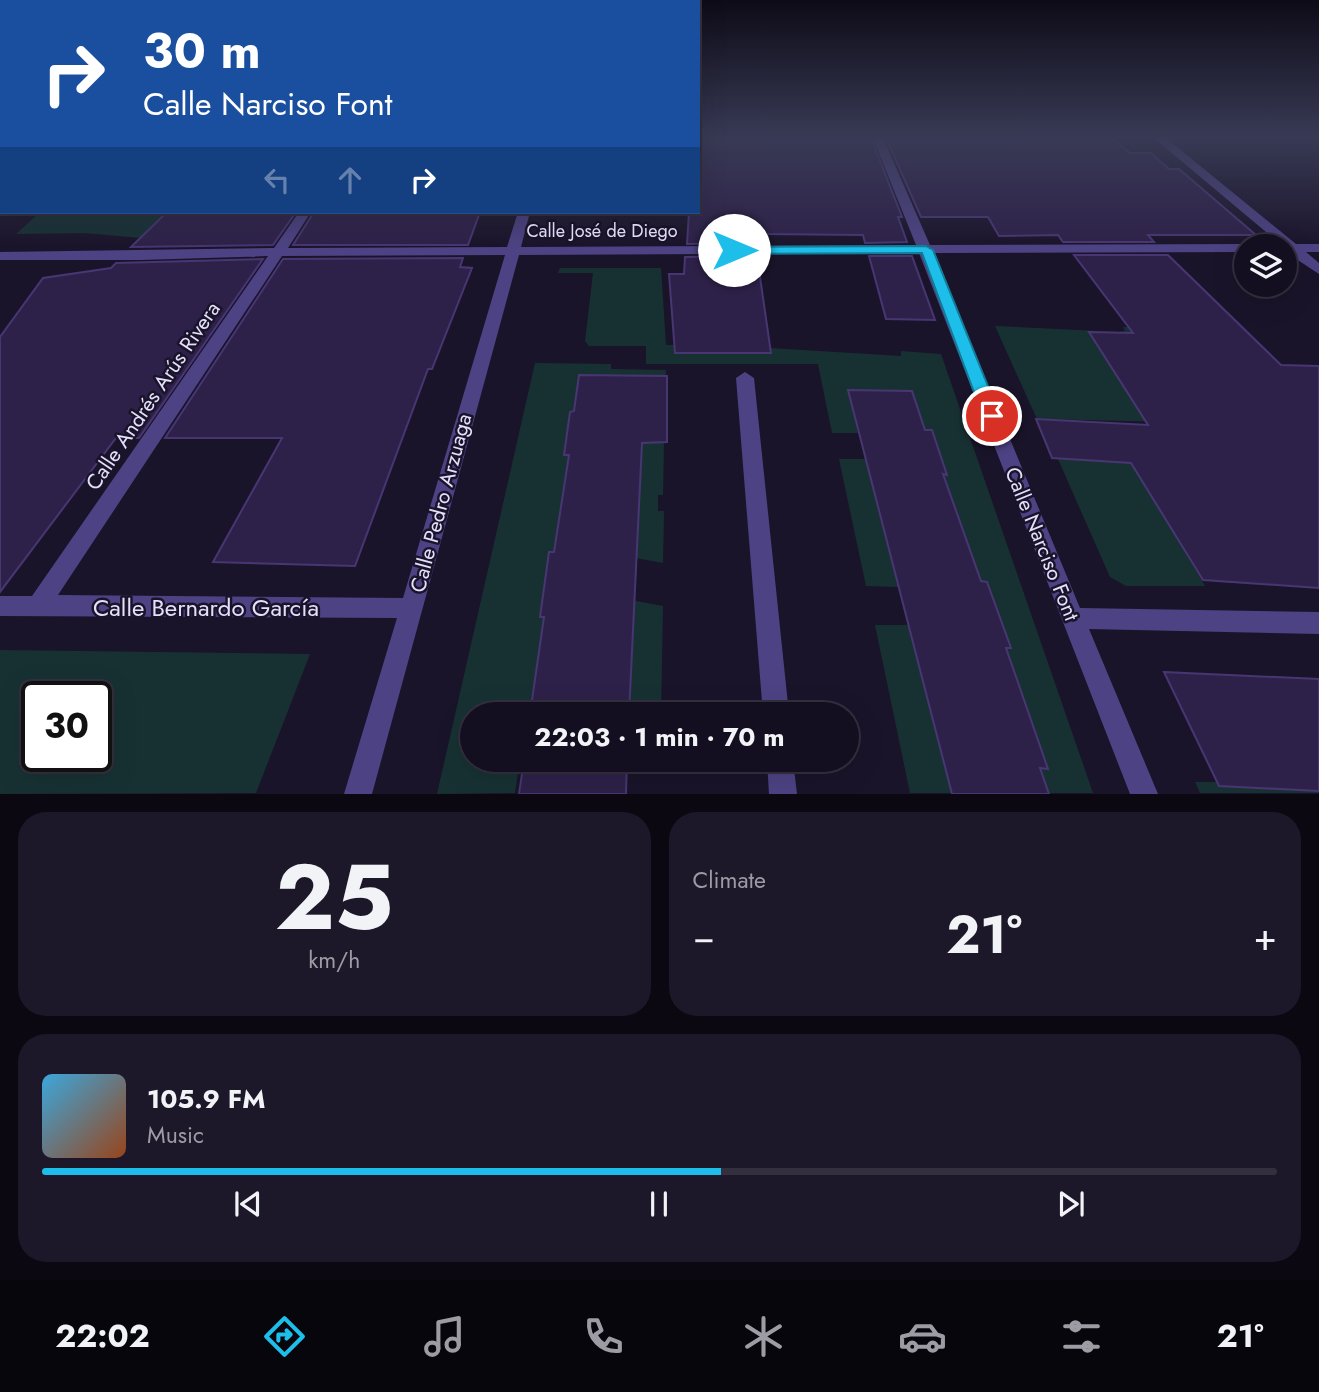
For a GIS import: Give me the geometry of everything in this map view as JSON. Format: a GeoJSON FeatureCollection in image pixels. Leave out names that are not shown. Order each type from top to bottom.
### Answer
{"type":"FeatureCollection","features":[{"type":"Feature","properties":{"kind":"street","name":"Calle Narciso Font"},"geometry":{"type":"LineString","coordinates":[[894,175],[1144,793]]}},
{"type":"Feature","properties":{"kind":"street"},"geometry":{"type":"LineString","coordinates":[[1202,175],[1272,234]]}},
{"type":"Feature","properties":{"kind":"street","name":"Calle Andrés Arús Rivera"},"geometry":{"type":"LineString","coordinates":[[38,606],[304,214]]}},
{"type":"Feature","properties":{"kind":"street","name":"Calle Pedro Arzuaga"},"geometry":{"type":"LineString","coordinates":[[358,793],[523,214]]}},
{"type":"Feature","properties":{"kind":"street","name":"Calle José de Diego"},"geometry":{"type":"LineString","coordinates":[[0,256],[278,252],[1234,248]]}},
{"type":"Feature","properties":{"kind":"street"},"geometry":{"type":"LineString","coordinates":[[1297,248],[1319,248]]}},
{"type":"Feature","properties":{"kind":"street"},"geometry":{"type":"LineString","coordinates":[[1297,254],[1319,270]]}},
{"type":"Feature","properties":{"kind":"street"},"geometry":{"type":"LineString","coordinates":[[745,378],[775,702]]}},
{"type":"Feature","properties":{"kind":"street","name":"Calle Bernardo García"},"geometry":{"type":"LineString","coordinates":[[0,606],[412,608]]}},
{"type":"Feature","properties":{"kind":"street"},"geometry":{"type":"LineString","coordinates":[[1071,618],[1319,623]]}},
{"type":"Feature","properties":{"kind":"street"},"geometry":{"type":"LineString","coordinates":[[781,772],[783,793]]}},
{"type":"Feature","properties":{"kind":"green space"},"geometry":{"type":"Polygon","coordinates":[[[38,214],[164,215],[141,238],[85,233],[16,234],[38,214]]]}},
{"type":"Feature","properties":{"kind":"green space"},"geometry":{"type":"Polygon","coordinates":[[[560,268],[661,268],[666,345],[680,345],[680,353],[770,353],[770,348],[901,356],[901,351],[941,354],[1093,793],[1049,793],[1040,768],[1047,769],[999,648],[1010,648],[987,582],[975,581],[938,474],[947,474],[932,430],[922,430],[912,391],[848,390],[858,433],[832,433],[818,364],[646,364],[646,346],[589,346],[585,341],[593,273],[558,273],[560,268]]]}},
{"type":"Feature","properties":{"kind":"green space"},"geometry":{"type":"Polygon","coordinates":[[[995,326],[1119,332],[1125,331],[1123,327],[1187,328],[1175,422],[1037,419],[995,326]],[[1089,332],[1109,363],[1140,363],[1118,333],[1089,332]]]}},
{"type":"Feature","properties":{"kind":"green space"},"geometry":{"type":"Polygon","coordinates":[[[535,363],[611,364],[611,369],[666,370],[664,418],[570,412],[564,454],[573,455],[561,552],[549,553],[540,616],[552,616],[533,702],[460,702],[460,772],[518,772],[515,793],[437,794],[535,363]]]}},
{"type":"Feature","properties":{"kind":"green space"},"geometry":{"type":"Polygon","coordinates":[[[629,442],[664,442],[663,495],[658,495],[658,511],[664,511],[663,563],[636,558],[629,442]]]}},
{"type":"Feature","properties":{"kind":"green space"},"geometry":{"type":"Polygon","coordinates":[[[839,459],[878,459],[869,473],[898,587],[866,586],[839,459]]]}},
{"type":"Feature","properties":{"kind":"green space"},"geometry":{"type":"Polygon","coordinates":[[[1058,459],[1184,466],[1146,487],[1205,586],[1126,586],[1110,577],[1058,459]]]}},
{"type":"Feature","properties":{"kind":"green space"},"geometry":{"type":"Polygon","coordinates":[[[620,598],[663,606],[661,702],[628,702],[620,598]]]}},
{"type":"Feature","properties":{"kind":"green space"},"geometry":{"type":"Polygon","coordinates":[[[875,625],[924,625],[914,647],[952,793],[910,793],[875,625]]]}},
{"type":"Feature","properties":{"kind":"green space"},"geometry":{"type":"Polygon","coordinates":[[[0,650],[310,654],[256,793],[0,794],[0,650]]]}},
{"type":"Feature","properties":{"kind":"green space"},"geometry":{"type":"Polygon","coordinates":[[[1195,782],[1217,782],[1219,786],[1319,791],[1319,793],[1200,793],[1195,782]]]}},
{"type":"Feature","properties":{"kind":"building"},"geometry":{"type":"Polygon","coordinates":[[[700,175],[886,175],[902,217],[898,217],[907,242],[865,243],[863,235],[754,234],[755,243],[687,244],[689,214],[700,214],[700,175]]]}},
{"type":"Feature","properties":{"kind":"building"},"geometry":{"type":"Polygon","coordinates":[[[902,175],[1186,175],[1255,234],[1148,235],[1154,242],[1063,242],[1058,235],[999,236],[988,217],[921,217],[902,175]]]}},
{"type":"Feature","properties":{"kind":"building"},"geometry":{"type":"Polygon","coordinates":[[[295,214],[273,245],[131,247],[164,215],[295,214]]]}},
{"type":"Feature","properties":{"kind":"building"},"geometry":{"type":"Polygon","coordinates":[[[313,214],[479,215],[468,245],[293,245],[313,214]]]}},
{"type":"Feature","properties":{"kind":"building"},"geometry":{"type":"Polygon","coordinates":[[[1074,255],[1168,255],[1281,365],[1319,366],[1319,588],[1203,580],[1131,463],[1052,458],[1036,419],[1148,425],[1089,332],[1133,333],[1074,255]]]}},
{"type":"Feature","properties":{"kind":"building"},"geometry":{"type":"Polygon","coordinates":[[[757,256],[771,353],[675,353],[669,274],[684,274],[685,257],[757,256]]]}},
{"type":"Feature","properties":{"kind":"building"},"geometry":{"type":"Polygon","coordinates":[[[869,256],[912,256],[935,320],[886,319],[869,256]]]}},
{"type":"Feature","properties":{"kind":"building"},"geometry":{"type":"Polygon","coordinates":[[[463,258],[460,267],[472,268],[432,369],[428,369],[355,566],[213,562],[282,438],[165,438],[283,259],[463,258]]]}},
{"type":"Feature","properties":{"kind":"building"},"geometry":{"type":"Polygon","coordinates":[[[263,259],[139,438],[116,438],[0,592],[0,337],[43,278],[111,268],[116,263],[263,259]]]}},
{"type":"Feature","properties":{"kind":"building"},"geometry":{"type":"Polygon","coordinates":[[[579,375],[667,376],[667,442],[642,443],[630,702],[532,702],[544,617],[540,617],[549,552],[554,552],[569,455],[564,455],[570,412],[574,411],[579,375]]]}},
{"type":"Feature","properties":{"kind":"building"},"geometry":{"type":"Polygon","coordinates":[[[848,390],[912,391],[925,430],[932,430],[947,475],[943,474],[981,581],[987,582],[1011,648],[1006,648],[1048,769],[1040,768],[1049,794],[952,794],[848,390]]]}},
{"type":"Feature","properties":{"kind":"building"},"geometry":{"type":"Polygon","coordinates":[[[1164,672],[1319,679],[1319,791],[1219,786],[1164,672]]]}},
{"type":"Feature","properties":{"kind":"building"},"geometry":{"type":"Polygon","coordinates":[[[522,772],[627,772],[626,794],[519,794],[522,772]]]}},
{"type":"Feature","properties":{"kind":"route"},"geometry":{"type":"LineString","coordinates":[[734,250],[926,250],[992,416]]}}]}
